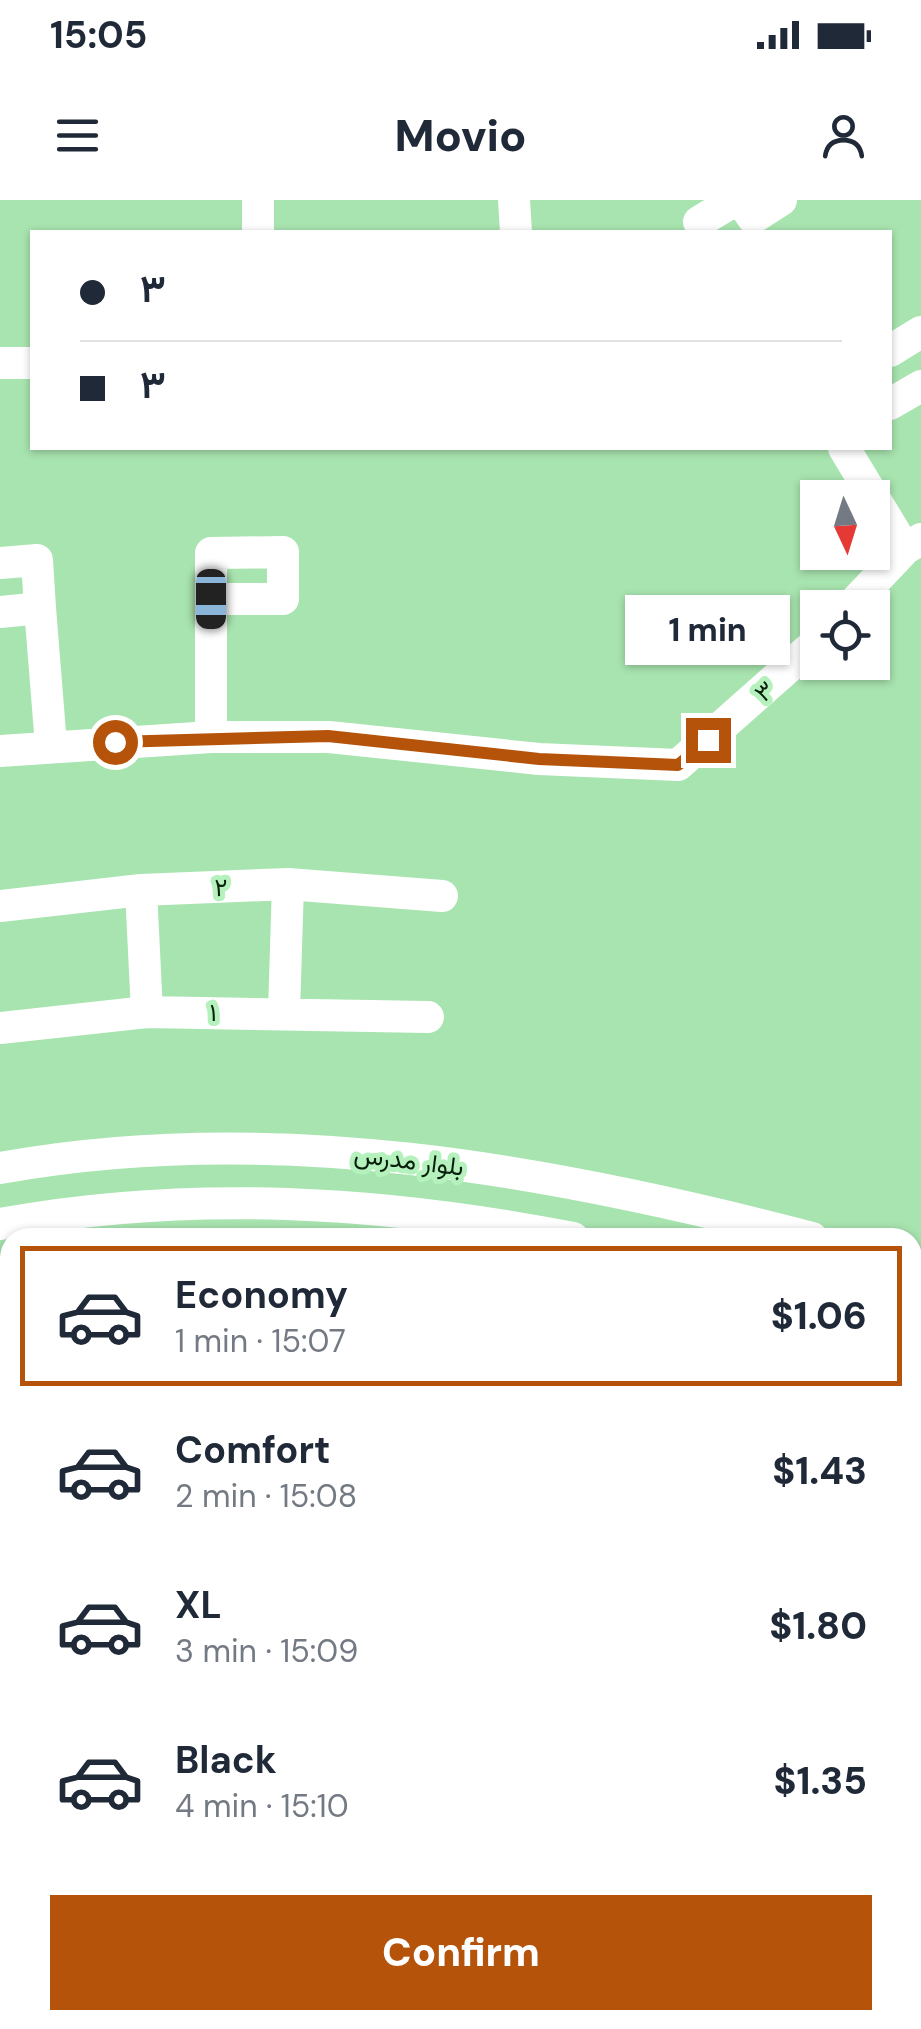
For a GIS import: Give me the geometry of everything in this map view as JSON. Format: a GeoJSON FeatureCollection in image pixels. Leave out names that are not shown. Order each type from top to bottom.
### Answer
{"type":"FeatureCollection","features":[{"type":"Feature","properties":{"kind":"street"},"geometry":{"type":"LineString","coordinates":[[258,200],[258,230]]}},
{"type":"Feature","properties":{"kind":"street"},"geometry":{"type":"LineString","coordinates":[[514,200],[516,230]]}},
{"type":"Feature","properties":{"kind":"street"},"geometry":{"type":"LineString","coordinates":[[697,218],[738,200],[753,218],[780,200]]}},
{"type":"Feature","properties":{"kind":"street"},"geometry":{"type":"LineString","coordinates":[[892,350],[921,332]]}},
{"type":"Feature","properties":{"kind":"street"},"geometry":{"type":"LineString","coordinates":[[0,363],[30,362]]}},
{"type":"Feature","properties":{"kind":"street"},"geometry":{"type":"LineString","coordinates":[[892,403],[921,386]]}},
{"type":"Feature","properties":{"kind":"street"},"geometry":{"type":"LineString","coordinates":[[845,450],[913,544],[868,590]]}},
{"type":"Feature","properties":{"kind":"street"},"geometry":{"type":"LineString","coordinates":[[0,563],[36,560],[51,744]]}},
{"type":"Feature","properties":{"kind":"street"},"geometry":{"type":"LineString","coordinates":[[211,599],[211,737]]}},
{"type":"Feature","properties":{"kind":"street"},"geometry":{"type":"LineString","coordinates":[[0,612],[40,608]]}},
{"type":"Feature","properties":{"kind":"street","name":"۳"},"geometry":{"type":"LineString","coordinates":[[0,751],[51,744],[328,736],[539,759],[678,765],[800,657]]}},
{"type":"Feature","properties":{"kind":"street"},"geometry":{"type":"LineString","coordinates":[[284,1012],[288,884]]}},
{"type":"Feature","properties":{"kind":"street","name":"۲"},"geometry":{"type":"LineString","coordinates":[[0,906],[141,890],[288,884],[442,896]]}},
{"type":"Feature","properties":{"kind":"street"},"geometry":{"type":"LineString","coordinates":[[141,890],[148,1012]]}},
{"type":"Feature","properties":{"kind":"street","name":"۱"},"geometry":{"type":"LineString","coordinates":[[0,1028],[148,1012],[428,1017]]}},
{"type":"Feature","properties":{"kind":"street","name":"بلوار مدرس"},"geometry":{"type":"LineString","coordinates":[[0,1168],[148,1153],[254,1149],[358,1152],[650,1197],[772,1228]]}},
{"type":"Feature","properties":{"kind":"street","name":"بلوار مدرس"},"geometry":{"type":"LineString","coordinates":[[0,1224],[152,1203],[252,1202],[462,1216],[522,1228]]}},
{"type":"Feature","properties":{"kind":"route"},"geometry":{"type":"LineString","coordinates":[[115,742],[328,736],[539,759],[678,765],[708,740]]}}]}
